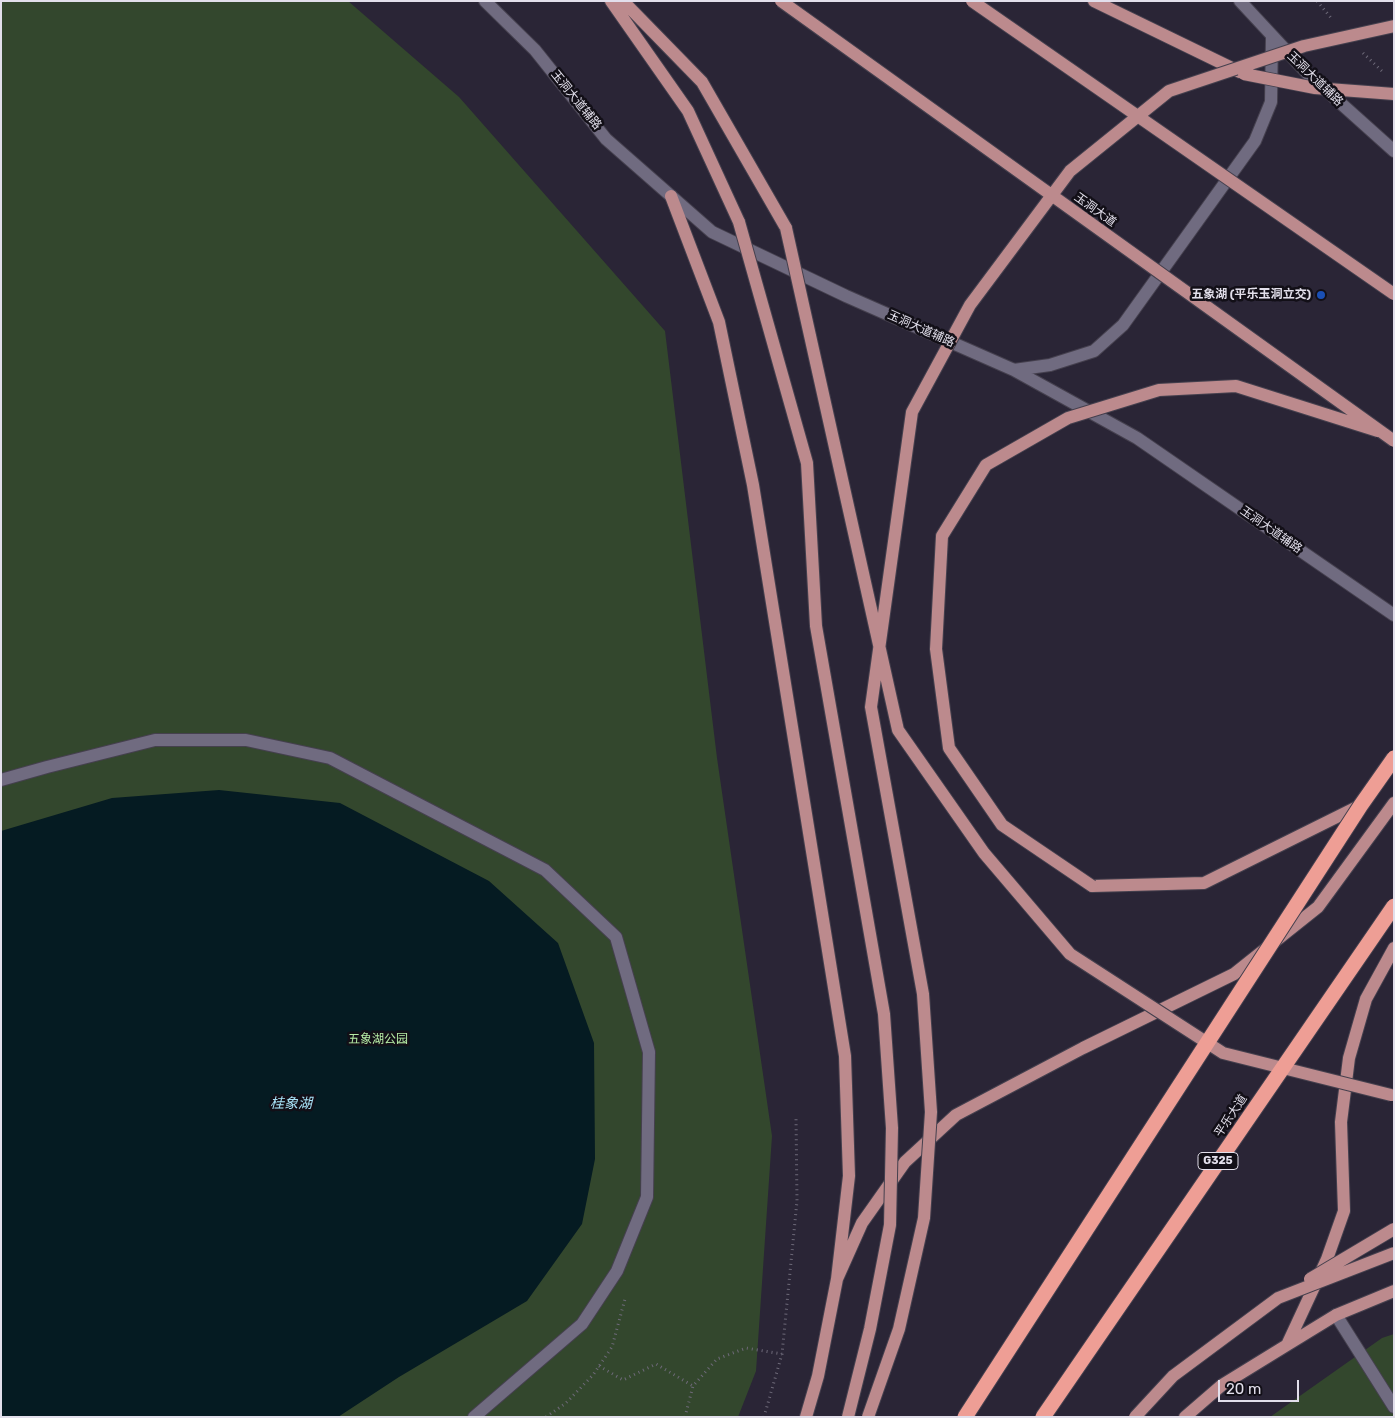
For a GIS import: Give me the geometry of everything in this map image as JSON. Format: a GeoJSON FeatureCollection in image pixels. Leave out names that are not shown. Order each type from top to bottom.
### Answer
{"type":"FeatureCollection","features":[{"type":"Feature","properties":{"kind":"highway"},"geometry":{"type":"LineString","coordinates":[[965,1417],[1361,805],[1394,758]]}},
{"type":"Feature","properties":{"kind":"highway","name":"平乐大道"},"geometry":{"type":"LineString","coordinates":[[1043,1417],[1394,906]]}},
{"type":"Feature","properties":{"kind":"main road"},"geometry":{"type":"LineString","coordinates":[[610,1],[688,111],[739,222],[807,463],[816,626],[884,1014],[892,1128],[890,1225],[870,1329],[848,1417]]}},
{"type":"Feature","properties":{"kind":"main road"},"geometry":{"type":"LineString","coordinates":[[623,1],[702,82],[786,228],[898,730],[938,788],[984,853],[1070,954],[1223,1052],[1394,1095]]}},
{"type":"Feature","properties":{"kind":"main road","name":"玉洞大道"},"geometry":{"type":"LineString","coordinates":[[781,1],[1394,441]]}},
{"type":"Feature","properties":{"kind":"main road"},"geometry":{"type":"LineString","coordinates":[[972,1],[1394,294]]}},
{"type":"Feature","properties":{"kind":"main road"},"geometry":{"type":"LineString","coordinates":[[1094,1],[1244,74],[1315,88],[1394,94]]}},
{"type":"Feature","properties":{"kind":"main road"},"geometry":{"type":"LineString","coordinates":[[868,1417],[898,1329],[924,1218],[931,1112],[923,994],[871,707],[912,412],[970,305],[1070,171],[1169,91],[1304,46],[1394,26]]}},
{"type":"Feature","properties":{"kind":"main road"},"geometry":{"type":"LineString","coordinates":[[671,196],[719,322],[753,485],[845,1056],[849,1176],[837,1278],[818,1376],[806,1417]]}},
{"type":"Feature","properties":{"kind":"main road"},"geometry":{"type":"LineString","coordinates":[[1361,805],[1204,883],[1092,886],[1002,825],[949,748],[936,649],[942,536],[986,464],[1068,418],[1159,390],[1236,386],[1378,431]]}},
{"type":"Feature","properties":{"kind":"main road"},"geometry":{"type":"LineString","coordinates":[[837,1278],[862,1223],[906,1162],[956,1115],[1083,1048],[1234,974],[1318,907],[1394,803]]}},
{"type":"Feature","properties":{"kind":"main road"},"geometry":{"type":"LineString","coordinates":[[1287,1345],[1328,1259],[1344,1211],[1341,1122],[1350,1058],[1366,999],[1394,948]]}},
{"type":"Feature","properties":{"kind":"main road"},"geometry":{"type":"LineString","coordinates":[[1135,1417],[1173,1376],[1278,1298],[1394,1229]]}},
{"type":"Feature","properties":{"kind":"main road"},"geometry":{"type":"LineString","coordinates":[[1278,1298],[1394,1253]]}},
{"type":"Feature","properties":{"kind":"main road"},"geometry":{"type":"LineString","coordinates":[[1185,1417],[1222,1385],[1336,1315],[1394,1291]]}},
{"type":"Feature","properties":{"kind":"street","name":"玉洞大道辅路"},"geometry":{"type":"LineString","coordinates":[[485,1],[535,50],[606,139],[712,232],[846,296],[1014,370],[1138,438],[1394,615]]}},
{"type":"Feature","properties":{"kind":"street","name":"玉洞大道辅路"},"geometry":{"type":"LineString","coordinates":[[1240,1],[1307,74],[1394,151]]}},
{"type":"Feature","properties":{"kind":"street"},"geometry":{"type":"LineString","coordinates":[[1014,370],[1050,365],[1094,351],[1122,326],[1254,141],[1271,102],[1272,36]]}},
{"type":"Feature","properties":{"kind":"street"},"geometry":{"type":"LineString","coordinates":[[1,780],[155,740],[246,740],[330,758],[545,870],[616,937],[649,1052],[647,1197],[617,1271],[582,1324],[474,1417]]}},
{"type":"Feature","properties":{"kind":"street"},"geometry":{"type":"LineString","coordinates":[[1336,1315],[1394,1407]]}},
{"type":"Feature","properties":{"kind":"path"},"geometry":{"type":"LineString","coordinates":[[764,1417],[782,1354],[797,1201],[796,1117]]}},
{"type":"Feature","properties":{"kind":"path"},"geometry":{"type":"LineString","coordinates":[[546,1417],[566,1403],[593,1375],[612,1347],[625,1297],[617,1271]]}},
{"type":"Feature","properties":{"kind":"path"},"geometry":{"type":"LineString","coordinates":[[685,1417],[693,1386],[717,1359],[746,1348],[782,1354]]}},
{"type":"Feature","properties":{"kind":"path"},"geometry":{"type":"LineString","coordinates":[[599,1366],[623,1380],[656,1364],[693,1386]]}},
{"type":"Feature","properties":{"kind":"green space","name":"五象湖公园"},"geometry":{"type":"Polygon","coordinates":[[[1,1],[348,1],[459,97],[665,331],[717,758],[772,1136],[756,1371],[738,1417],[1,1417],[1,1]]]}},
{"type":"Feature","properties":{"kind":"green space"},"geometry":{"type":"Polygon","coordinates":[[[1394,1334],[1394,1417],[1270,1417],[1382,1338],[1394,1334]]]}},
{"type":"Feature","properties":{"kind":"water","name":"桂象湖"},"geometry":{"type":"Polygon","coordinates":[[[219,790],[340,803],[489,881],[558,943],[594,1043],[595,1159],[582,1224],[527,1301],[399,1377],[338,1417],[1,1417],[1,831],[112,798],[219,790]]]}},
{"type":"Feature","properties":{"kind":"place","name":"五象湖 (平乐玉洞立交)"},"geometry":{"type":"Point","coordinates":[1321,295]}}]}
